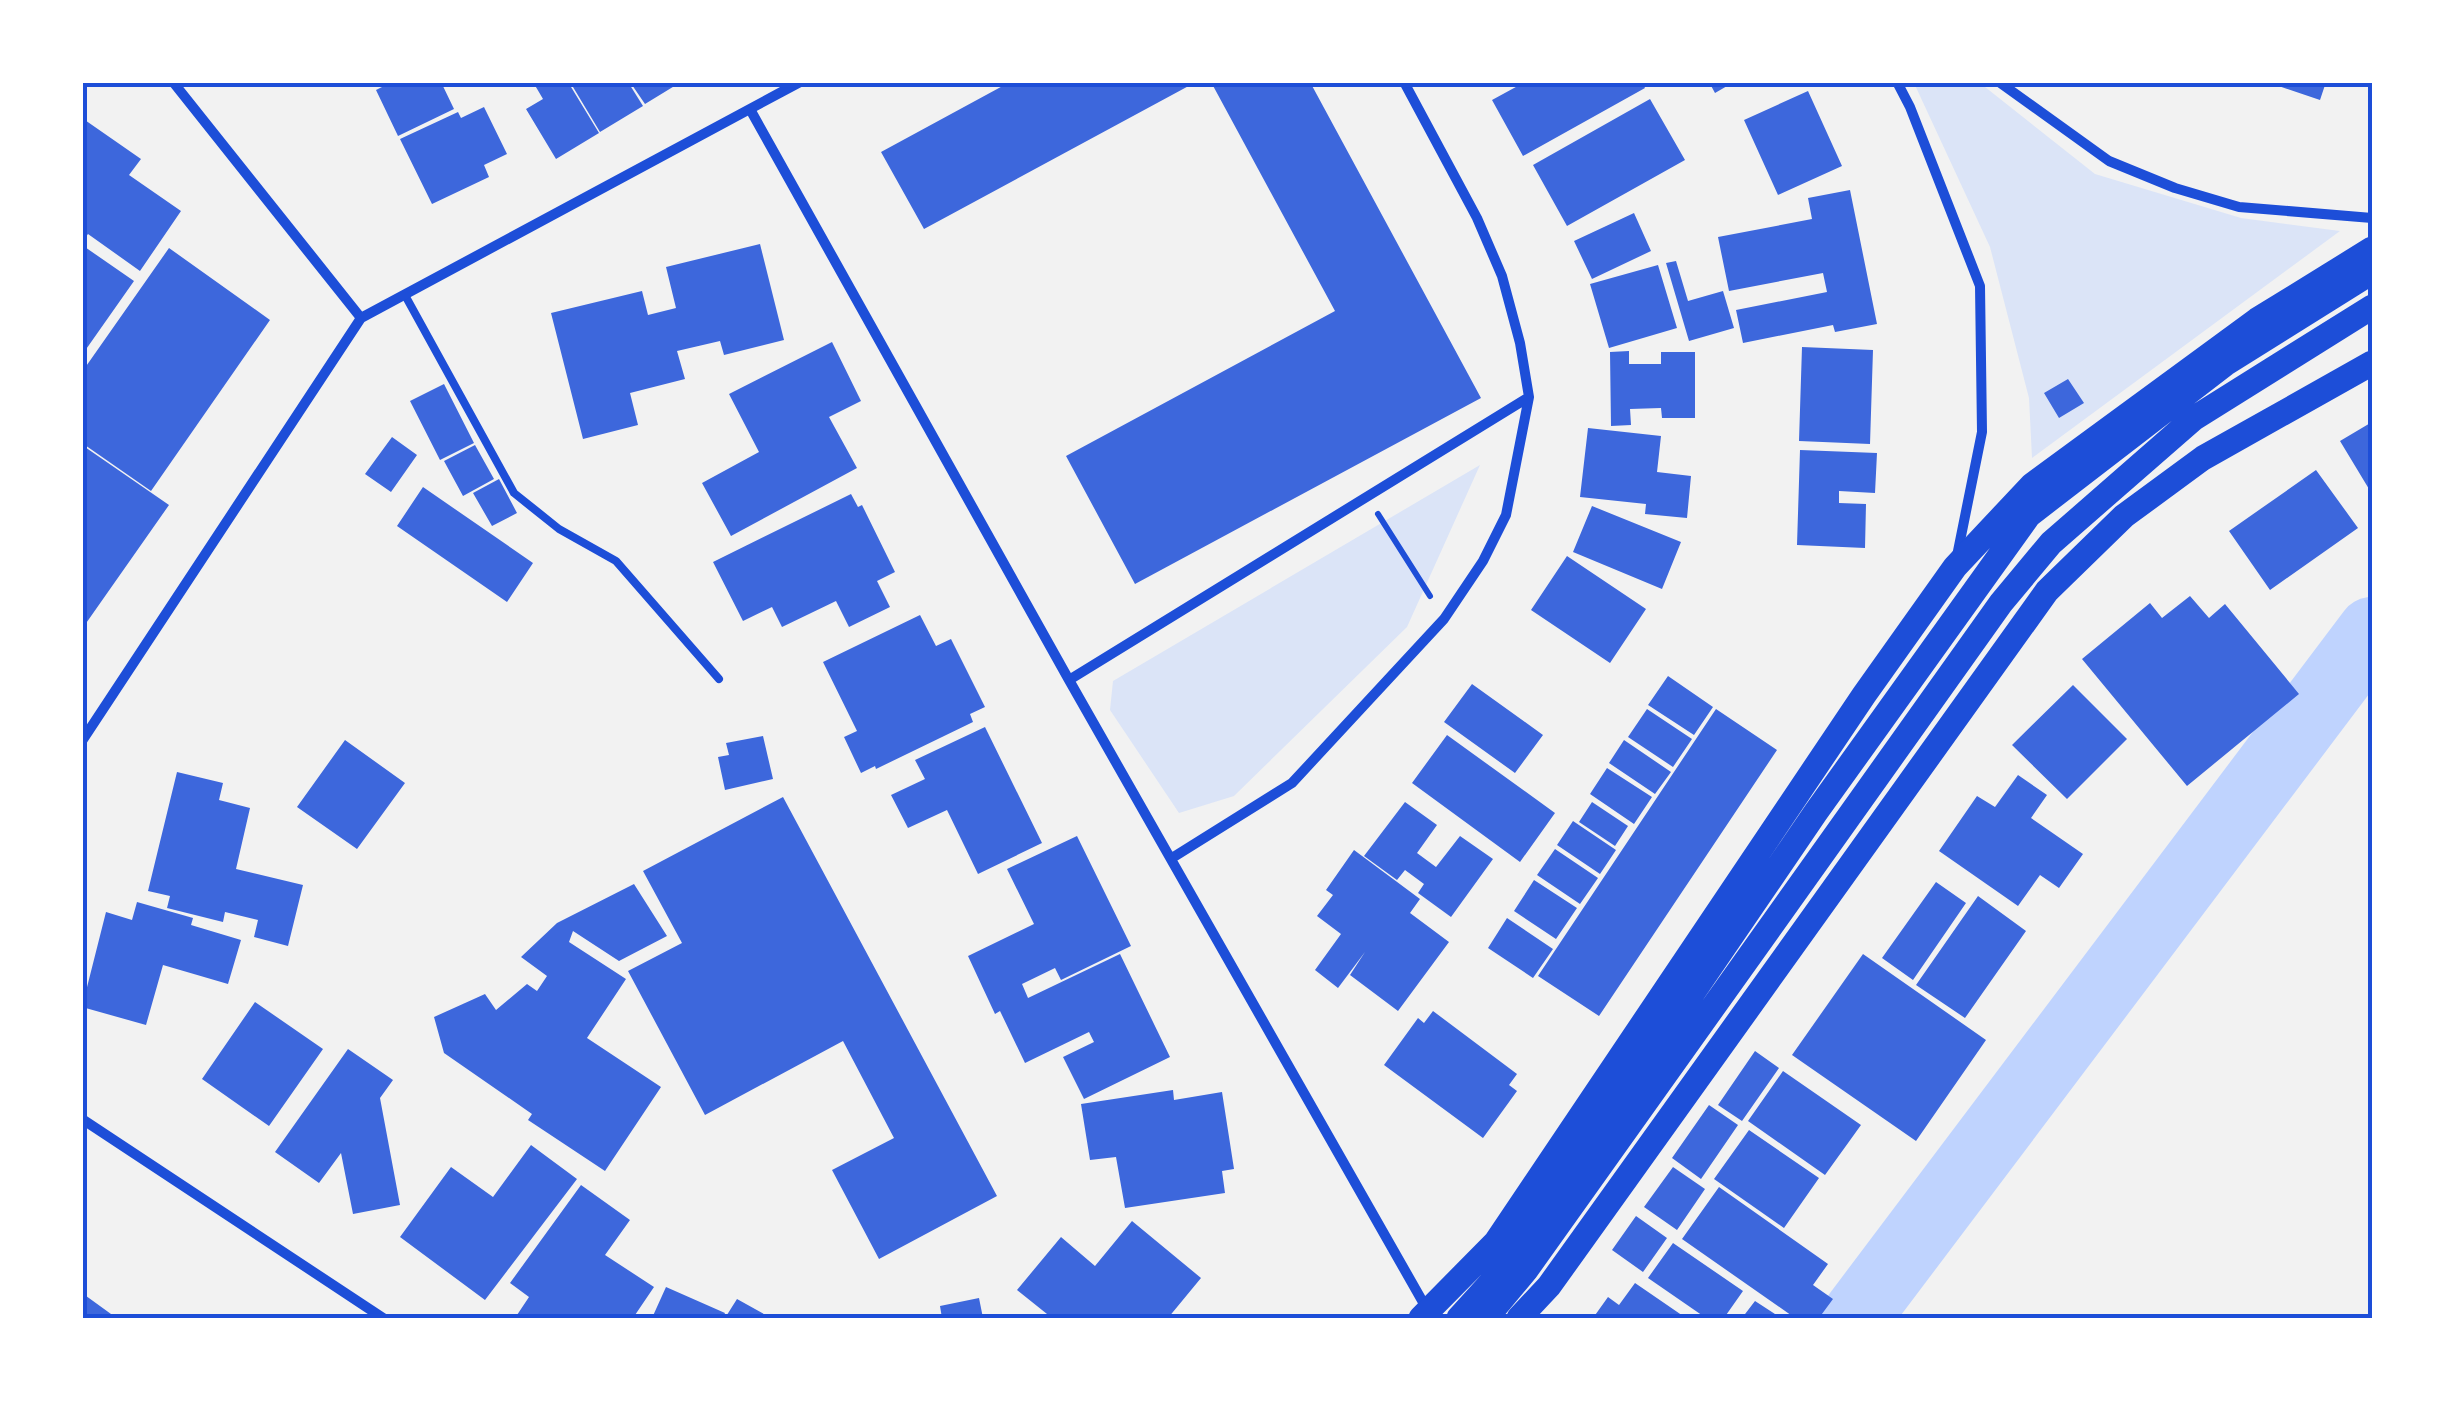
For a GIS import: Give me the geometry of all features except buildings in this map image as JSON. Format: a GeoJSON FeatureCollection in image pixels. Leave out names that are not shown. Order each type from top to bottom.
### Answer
{"type":"FeatureCollection","features":[{"type":"Feature","properties":{"kind":"main road"},"geometry":{"type":"LineString","coordinates":[[1425,1315],[1496,1242],[1955,567],[2032,485],[2256,320],[2372,249]]}},
{"type":"Feature","properties":{"kind":"main road"},"geometry":{"type":"LineString","coordinates":[[1459,1318],[1507,1265],[1816,812],[2029,515],[2226,364],[2372,272]]}},
{"type":"Feature","properties":{"kind":"main road"},"geometry":{"type":"LineString","coordinates":[[1486,1318],[1526,1270],[2002,602],[2052,543],[2193,419],[2372,308]]}},
{"type":"Feature","properties":{"kind":"main road"},"geometry":{"type":"LineString","coordinates":[[1520,1318],[1549,1286],[2047,591],[2124,516],[2203,458],[2372,363]]}},
{"type":"Feature","properties":{"kind":"street"},"geometry":{"type":"LineString","coordinates":[[173,82],[361,318]]}},
{"type":"Feature","properties":{"kind":"street"},"geometry":{"type":"LineString","coordinates":[[82,741],[361,318],[800,82]]}},
{"type":"Feature","properties":{"kind":"street"},"geometry":{"type":"LineString","coordinates":[[1172,858],[1292,784],[1444,619],[1483,561],[1506,515],[1529,397],[1520,342],[1502,276],[1477,218],[1404,82]]}},
{"type":"Feature","properties":{"kind":"street"},"geometry":{"type":"LineString","coordinates":[[1897,82],[1980,286],[1982,432],[1955,567]]}},
{"type":"Feature","properties":{"kind":"street"},"geometry":{"type":"LineString","coordinates":[[1999,82],[2109,161],[2175,188],[2239,207],[2372,218]]}},
{"type":"Feature","properties":{"kind":"street"},"geometry":{"type":"LineString","coordinates":[[751,111],[1425,1315]]}},
{"type":"Feature","properties":{"kind":"street"},"geometry":{"type":"LineString","coordinates":[[1069,680],[1529,397]]}},
{"type":"Feature","properties":{"kind":"street"},"geometry":{"type":"LineString","coordinates":[[82,1119],[383,1318]]}},
{"type":"Feature","properties":{"kind":"lane"},"geometry":{"type":"LineString","coordinates":[[406,297],[514,493],[558,529],[616,561],[719,678]]}},
{"type":"Feature","properties":{"kind":"path"},"geometry":{"type":"LineString","coordinates":[[1368,496],[1444,619]]}},
{"type":"Feature","properties":{"kind":"shaded area"},"geometry":{"type":"Polygon","coordinates":[[[1914,83],[1980,83],[2095,174],[2241,218],[2340,231],[2032,458],[2029,398],[1990,247],[1914,83]]]}},
{"type":"Feature","properties":{"kind":"shaded area"},"geometry":{"type":"Polygon","coordinates":[[[1480,465],[1407,627],[1234,796],[1179,813],[1110,710],[1113,681],[1480,465]]]}},
{"type":"Feature","properties":{"kind":"waterway"},"geometry":{"type":"LineString","coordinates":[[1855,1318],[2372,632]]}}]}
